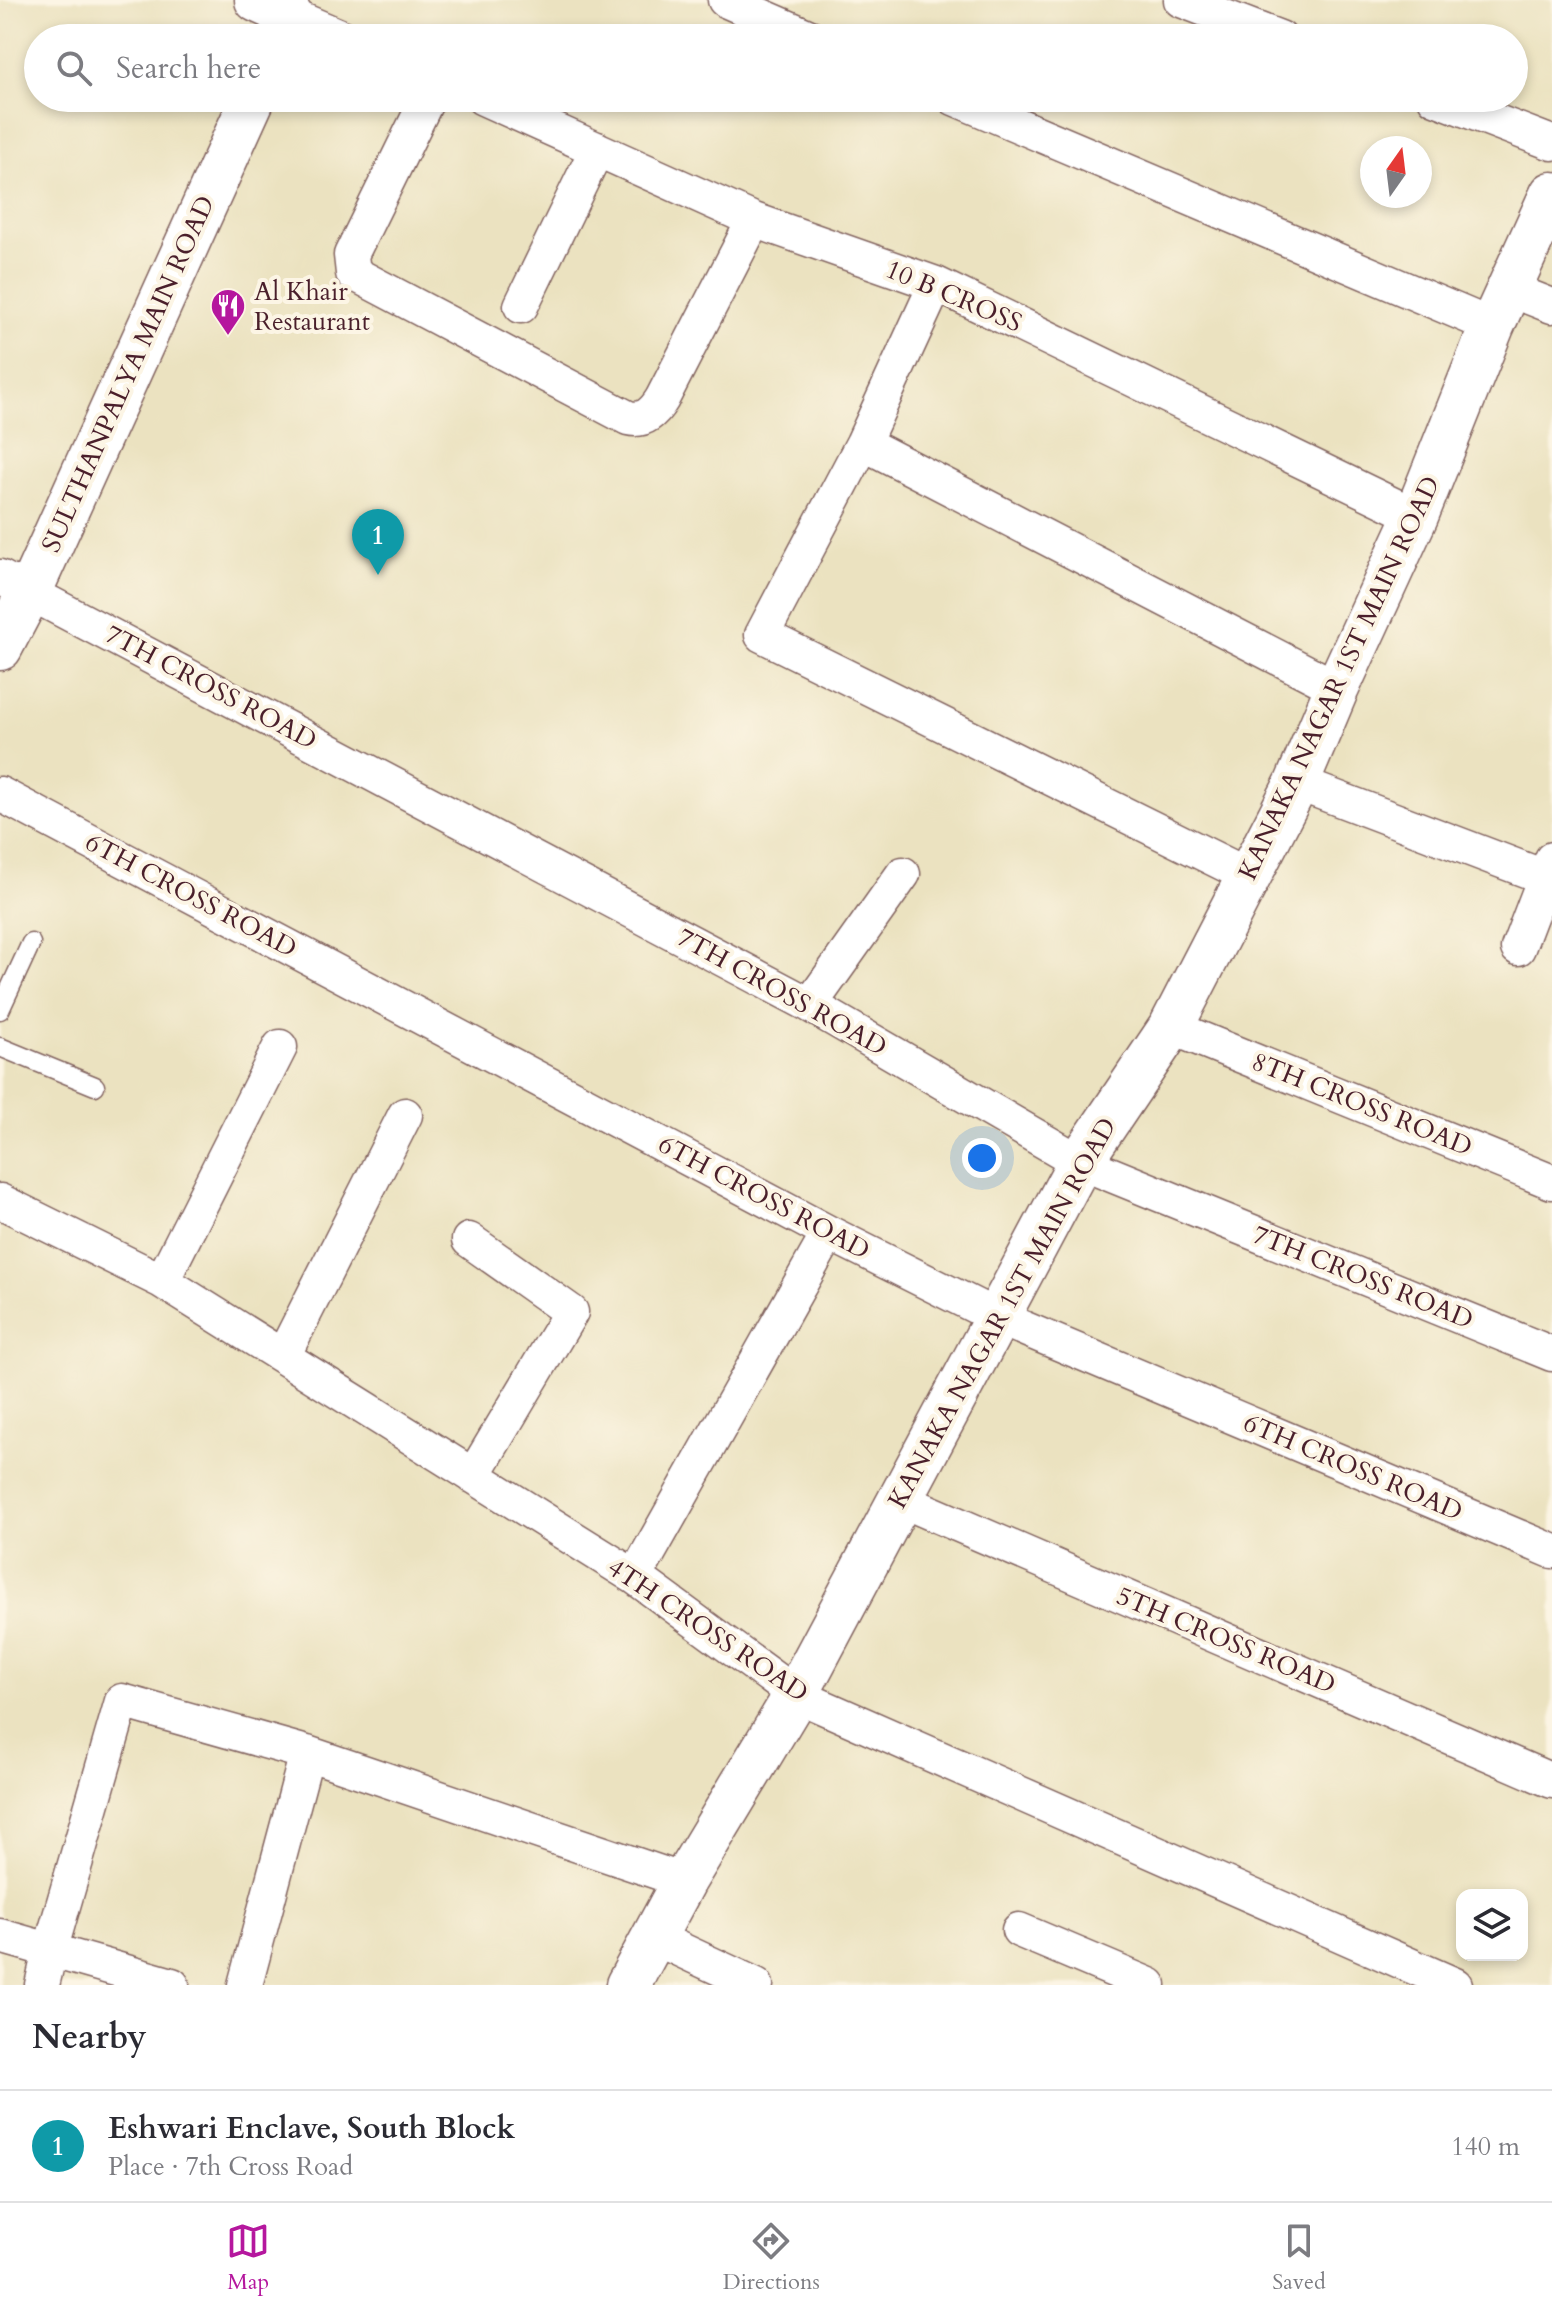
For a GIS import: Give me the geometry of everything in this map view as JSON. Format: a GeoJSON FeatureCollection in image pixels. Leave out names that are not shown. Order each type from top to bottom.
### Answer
{"type":"FeatureCollection","features":[{"type":"Feature","properties":{"kind":"street"},"geometry":{"type":"LineString","coordinates":[[725,0],[780,24]]}},
{"type":"Feature","properties":{"kind":"street"},"geometry":{"type":"LineString","coordinates":[[1181,0],[1244,24]]}},
{"type":"Feature","properties":{"kind":"street"},"geometry":{"type":"LineString","coordinates":[[276,18],[296,24]]}},
{"type":"Feature","properties":{"kind":"street","name":"SULTHANPALYA MAIN ROAD"},"geometry":{"type":"LineString","coordinates":[[0,648],[15,584],[246,112]]}},
{"type":"Feature","properties":{"kind":"street"},"geometry":{"type":"LineString","coordinates":[[421,112],[351,255],[353,273],[628,418],[637,420],[647,416],[662,399],[754,220]]}},
{"type":"Feature","properties":{"kind":"street","name":"10 B CROSS"},"geometry":{"type":"LineString","coordinates":[[514,112],[754,220],[936,284],[1416,516]]}},
{"type":"Feature","properties":{"kind":"street"},"geometry":{"type":"LineString","coordinates":[[990,112],[1500,308],[1552,306]]}},
{"type":"Feature","properties":{"kind":"street"},"geometry":{"type":"LineString","coordinates":[[1471,112],[1552,143]]}},
{"type":"Feature","properties":{"kind":"street"},"geometry":{"type":"LineString","coordinates":[[521,306],[597,149]]}},
{"type":"Feature","properties":{"kind":"street","name":"KANAKA NAGAR 1ST MAIN ROAD"},"geometry":{"type":"LineString","coordinates":[[628,1985],[684,1881],[796,1695],[1080,1162],[1171,1027],[1297,783],[1416,516],[1500,308],[1552,194]]}},
{"type":"Feature","properties":{"kind":"street"},"geometry":{"type":"LineString","coordinates":[[936,284],[863,443],[762,635],[1249,876]]}},
{"type":"Feature","properties":{"kind":"street"},"geometry":{"type":"LineString","coordinates":[[863,443],[1337,688]]}},
{"type":"Feature","properties":{"kind":"street","name":"7TH CROSS ROAD"},"geometry":{"type":"LineString","coordinates":[[15,584],[810,1005],[1080,1162],[1552,1354]]}},
{"type":"Feature","properties":{"kind":"street"},"geometry":{"type":"LineString","coordinates":[[1297,783],[1549,872],[1518,948]]}},
{"type":"Feature","properties":{"kind":"street","name":"6TH CROSS ROAD"},"geometry":{"type":"LineString","coordinates":[[0,794],[829,1233],[999,1318],[1552,1551]]}},
{"type":"Feature","properties":{"kind":"street"},"geometry":{"type":"LineString","coordinates":[[810,1005],[903,874]]}},
{"type":"Feature","properties":{"kind":"street","name":"8TH CROSS ROAD"},"geometry":{"type":"LineString","coordinates":[[1171,1027],[1552,1182]]}},
{"type":"Feature","properties":{"kind":"street"},"geometry":{"type":"LineString","coordinates":[[162,1281],[280,1047]]}},
{"type":"Feature","properties":{"kind":"street"},"geometry":{"type":"LineString","coordinates":[[283,1356],[405,1115]]}},
{"type":"Feature","properties":{"kind":"street","name":"4TH CROSS ROAD"},"geometry":{"type":"LineString","coordinates":[[0,1201],[162,1281],[283,1356],[635,1577],[796,1695],[1455,1985]]}},
{"type":"Feature","properties":{"kind":"street"},"geometry":{"type":"LineString","coordinates":[[635,1577],[829,1233]]}},
{"type":"Feature","properties":{"kind":"street"},"geometry":{"type":"LineString","coordinates":[[469,1240],[571,1312],[473,1476]]}},
{"type":"Feature","properties":{"kind":"street","name":"5TH CROSS ROAD"},"geometry":{"type":"LineString","coordinates":[[899,1499],[1552,1781]]}},
{"type":"Feature","properties":{"kind":"street"},"geometry":{"type":"LineString","coordinates":[[42,1985],[122,1701],[307,1753],[684,1881]]}},
{"type":"Feature","properties":{"kind":"street"},"geometry":{"type":"LineString","coordinates":[[245,1985],[307,1753]]}},
{"type":"Feature","properties":{"kind":"street"},"geometry":{"type":"LineString","coordinates":[[1019,1930],[1149,1985]]}},
{"type":"Feature","properties":{"kind":"street"},"geometry":{"type":"LineString","coordinates":[[0,1936],[172,1985]]}},
{"type":"Feature","properties":{"kind":"street"},"geometry":{"type":"LineString","coordinates":[[653,1937],[756,1985]]}},
{"type":"Feature","properties":{"kind":"lane"},"geometry":{"type":"LineString","coordinates":[[0,1010],[31,943]]}},
{"type":"Feature","properties":{"kind":"lane"},"geometry":{"type":"LineString","coordinates":[[0,1047],[95,1086]]}},
{"type":"Feature","properties":{"kind":"place","name":"Al Khair Restaurant"},"geometry":{"type":"Point","coordinates":[228,337]}},
{"type":"Feature","properties":{"kind":"place","name":"Eshwari Enclave, South Block"},"geometry":{"type":"Point","coordinates":[378,575]}}]}
